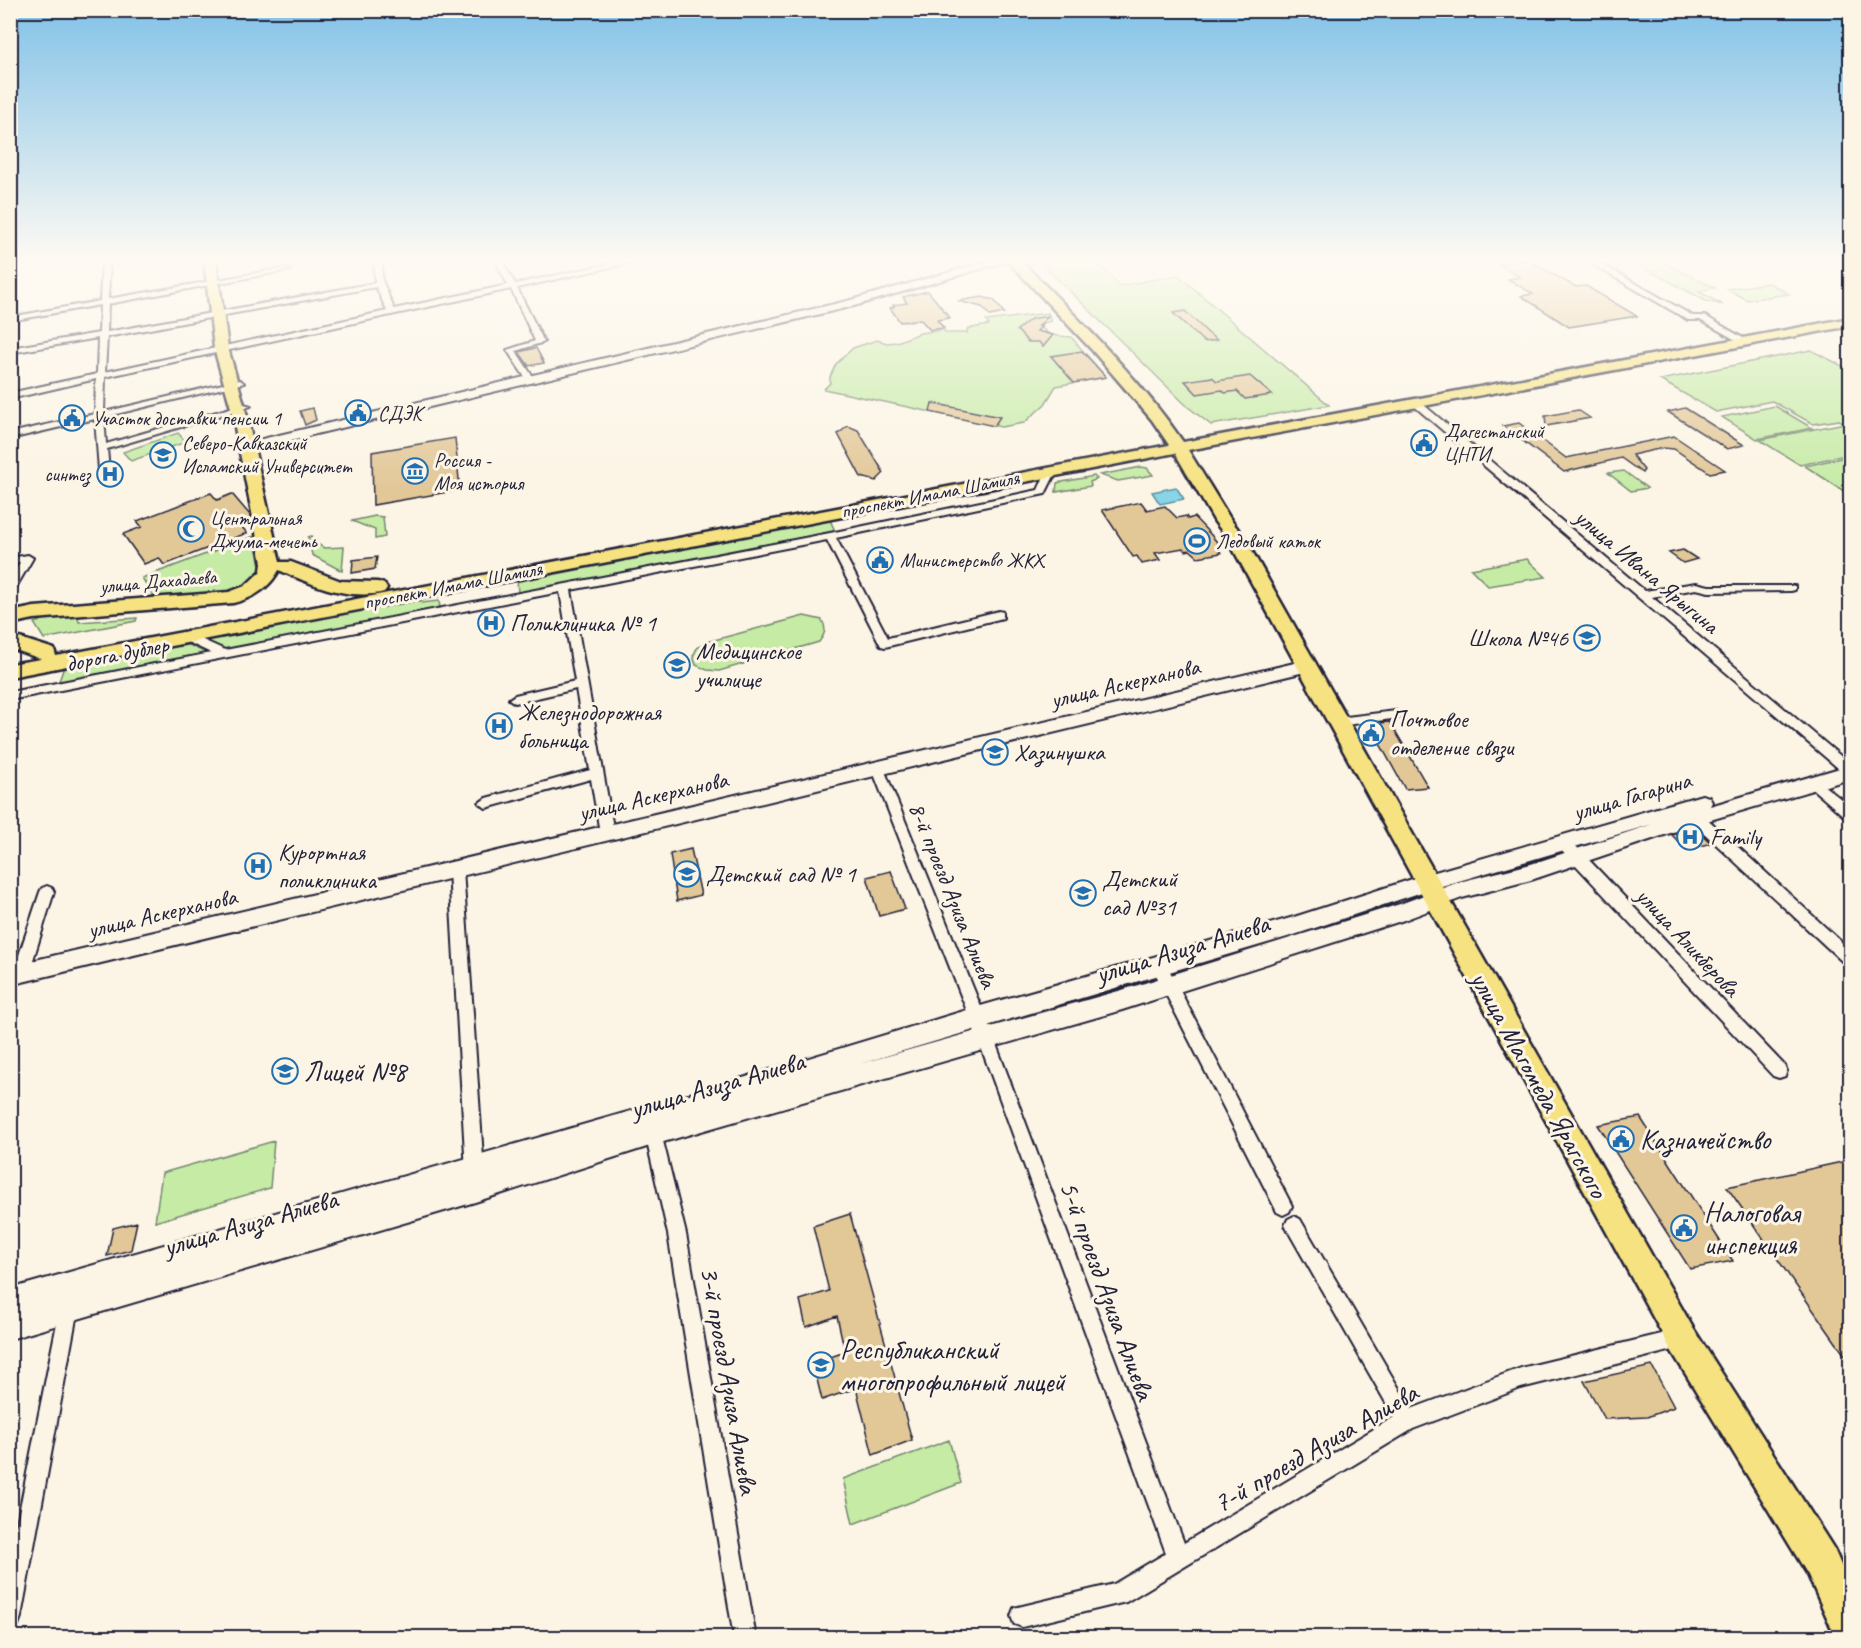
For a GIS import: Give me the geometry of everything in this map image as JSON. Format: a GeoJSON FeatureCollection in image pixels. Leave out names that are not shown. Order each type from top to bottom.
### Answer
{"type":"FeatureCollection","features":[{"type":"Feature","properties":{"kind":"main road","name":"улица Дахадаева"},"geometry":{"type":"LineString","coordinates":[[10,629],[44,617],[230,601],[254,593],[270,583],[285,566],[250,446],[243,407],[224,337]]}},
{"type":"Feature","properties":{"kind":"main road"},"geometry":{"type":"LineString","coordinates":[[250,446],[712,337]]}},
{"type":"Feature","properties":{"kind":"main road","name":"улица Магомеда Ярагского"},"geometry":{"type":"LineString","coordinates":[[1086,337],[1183,443],[1237,526],[1235,537],[1306,666],[1682,1339],[1821,1562],[1851,1627]]}},
{"type":"Feature","properties":{"kind":"main road","name":"улица Магомеда Ярагского"},"geometry":{"type":"LineString","coordinates":[[1100,337],[1171,415],[1183,443]]}},
{"type":"Feature","properties":{"kind":"main road","name":"проспект Имама Шамиля"},"geometry":{"type":"LineString","coordinates":[[1742,340],[1756,337]]}},
{"type":"Feature","properties":{"kind":"main road","name":"проспект Имама Шамиля"},"geometry":{"type":"LineString","coordinates":[[10,670],[48,658],[401,586],[1617,361],[1761,337]]}},
{"type":"Feature","properties":{"kind":"main road","name":"проспект Имама Шамиля"},"geometry":{"type":"LineString","coordinates":[[10,661],[48,658],[185,636],[1051,472],[1183,443],[1416,403],[1617,361]]}},
{"type":"Feature","properties":{"kind":"main road","name":"улица Дахадаева"},"geometry":{"type":"LineString","coordinates":[[10,618],[34,613],[216,600],[251,590],[264,580],[270,571],[271,563],[248,453],[250,446]]}},
{"type":"Feature","properties":{"kind":"main road"},"geometry":{"type":"LineString","coordinates":[[285,566],[326,583],[354,590],[401,586]]}},
{"type":"Feature","properties":{"kind":"main road"},"geometry":{"type":"LineString","coordinates":[[10,641],[48,658],[10,688]]}},
{"type":"Feature","properties":{"kind":"main road","name":"улица Аскерханова"},"geometry":{"type":"LineString","coordinates":[[16,975],[1306,666]]}},
{"type":"Feature","properties":{"kind":"main road","name":"улица Гагарина"},"geometry":{"type":"LineString","coordinates":[[1571,850],[1696,817],[1813,782],[1848,765]]}},
{"type":"Feature","properties":{"kind":"main road","name":"улица Гагарина"},"geometry":{"type":"LineString","coordinates":[[1433,890],[1459,890],[1531,872],[1571,850],[1848,765]]}},
{"type":"Feature","properties":{"kind":"main road","name":"улица Азиза Алиева"},"geometry":{"type":"LineString","coordinates":[[10,1325],[475,1179],[977,1017],[1306,943],[1433,890]]}},
{"type":"Feature","properties":{"kind":"main road","name":"улица Азиза Алиева"},"geometry":{"type":"LineString","coordinates":[[10,1303],[653,1133],[1122,1000],[1164,975],[1294,926],[1433,890]]}},
{"type":"Feature","properties":{"kind":"main road"},"geometry":{"type":"LineString","coordinates":[[1821,1562],[1851,1608]]}},
{"type":"Feature","properties":{"kind":"street"},"geometry":{"type":"LineString","coordinates":[[10,351],[92,337]]}},
{"type":"Feature","properties":{"kind":"street"},"geometry":{"type":"LineString","coordinates":[[103,337],[99,376],[99,416],[104,470]]}},
{"type":"Feature","properties":{"kind":"street"},"geometry":{"type":"LineString","coordinates":[[10,396],[272,337]]}},
{"type":"Feature","properties":{"kind":"street"},"geometry":{"type":"LineString","coordinates":[[531,380],[511,350],[540,342],[538,337]]}},
{"type":"Feature","properties":{"kind":"street"},"geometry":{"type":"LineString","coordinates":[[1736,337],[1742,340]]}},
{"type":"Feature","properties":{"kind":"street"},"geometry":{"type":"LineString","coordinates":[[10,436],[236,384]]}},
{"type":"Feature","properties":{"kind":"street","name":"улица Ивана Ярыгина"},"geometry":{"type":"LineString","coordinates":[[1416,403],[1642,595],[1848,765]]}},
{"type":"Feature","properties":{"kind":"street"},"geometry":{"type":"LineString","coordinates":[[101,448],[243,407]]}},
{"type":"Feature","properties":{"kind":"street","name":"дорога дублер"},"geometry":{"type":"LineString","coordinates":[[10,696],[830,536],[1042,492],[1051,472]]}},
{"type":"Feature","properties":{"kind":"street"},"geometry":{"type":"LineString","coordinates":[[830,536],[885,643],[999,615]]}},
{"type":"Feature","properties":{"kind":"street"},"geometry":{"type":"LineString","coordinates":[[10,561],[28,558],[10,588]]}},
{"type":"Feature","properties":{"kind":"street"},"geometry":{"type":"LineString","coordinates":[[1642,595],[1696,586],[1710,589],[1791,588]]}},
{"type":"Feature","properties":{"kind":"street"},"geometry":{"type":"LineString","coordinates":[[566,588],[607,833]]}},
{"type":"Feature","properties":{"kind":"street"},"geometry":{"type":"LineString","coordinates":[[185,636],[228,653]]}},
{"type":"Feature","properties":{"kind":"street"},"geometry":{"type":"LineString","coordinates":[[515,699],[582,684]]}},
{"type":"Feature","properties":{"kind":"street"},"geometry":{"type":"LineString","coordinates":[[1338,722],[1396,715]]}},
{"type":"Feature","properties":{"kind":"street","name":"8-й проезд Азиза Алиева"},"geometry":{"type":"LineString","coordinates":[[878,769],[986,1039]]}},
{"type":"Feature","properties":{"kind":"street"},"geometry":{"type":"LineString","coordinates":[[486,802],[597,773]]}},
{"type":"Feature","properties":{"kind":"street"},"geometry":{"type":"LineString","coordinates":[[1813,782],[1851,813]]}},
{"type":"Feature","properties":{"kind":"street"},"geometry":{"type":"LineString","coordinates":[[1696,817],[1851,959]]}},
{"type":"Feature","properties":{"kind":"street","name":"улица Аликберова"},"geometry":{"type":"LineString","coordinates":[[1571,850],[1779,1071]]}},
{"type":"Feature","properties":{"kind":"street"},"geometry":{"type":"LineString","coordinates":[[456,870],[475,1179]]}},
{"type":"Feature","properties":{"kind":"street"},"geometry":{"type":"LineString","coordinates":[[16,975],[47,892]]}},
{"type":"Feature","properties":{"kind":"street"},"geometry":{"type":"LineString","coordinates":[[1164,975],[1283,1206]]}},
{"type":"Feature","properties":{"kind":"street","name":"5-й проезд Азиза Алиева"},"geometry":{"type":"LineString","coordinates":[[986,1039],[1179,1559]]}},
{"type":"Feature","properties":{"kind":"street","name":"3-й проезд Азиза Алиева"},"geometry":{"type":"LineString","coordinates":[[653,1133],[676,1233],[744,1638]]}},
{"type":"Feature","properties":{"kind":"street"},"geometry":{"type":"LineString","coordinates":[[1294,1225],[1407,1421]]}},
{"type":"Feature","properties":{"kind":"street"},"geometry":{"type":"LineString","coordinates":[[10,1617],[69,1308]]}},
{"type":"Feature","properties":{"kind":"street","name":"7-й проезд Азиза Алиева"},"geometry":{"type":"LineString","coordinates":[[1022,1616],[1118,1594],[1407,1421],[1521,1378],[1682,1339]]}},
{"type":"Feature","properties":{"kind":"green space"},"geometry":{"type":"Polygon","coordinates":[[[910,337],[1071,337],[1106,377],[1056,386],[1045,404],[1024,423],[1001,427],[824,389],[830,383],[830,377],[836,364],[853,348],[877,340],[887,343],[910,337]]]}},
{"type":"Feature","properties":{"kind":"green space"},"geometry":{"type":"Polygon","coordinates":[[[1116,337],[1250,337],[1329,405],[1211,425],[1188,407],[1116,337]]]}},
{"type":"Feature","properties":{"kind":"green space"},"geometry":{"type":"Polygon","coordinates":[[[1811,350],[1850,370],[1850,454],[1800,465],[1760,440],[1845,423],[1839,420],[1813,424],[1772,401],[1716,412],[1660,380],[1811,350]]]}},
{"type":"Feature","properties":{"kind":"green space"},"geometry":{"type":"Polygon","coordinates":[[[1775,406],[1812,428],[1757,439],[1722,417],[1775,406]]]}},
{"type":"Feature","properties":{"kind":"green space"},"geometry":{"type":"Polygon","coordinates":[[[178,433],[186,442],[131,461],[123,452],[178,433]]]}},
{"type":"Feature","properties":{"kind":"green space"},"geometry":{"type":"Polygon","coordinates":[[[1850,456],[1850,495],[1805,466],[1850,456]]]}},
{"type":"Feature","properties":{"kind":"green space"},"geometry":{"type":"Polygon","coordinates":[[[1141,467],[1147,468],[1153,475],[1118,481],[1100,475],[1141,467]]]}},
{"type":"Feature","properties":{"kind":"green space"},"geometry":{"type":"Polygon","coordinates":[[[1624,471],[1647,488],[1631,491],[1608,473],[1624,471]]]}},
{"type":"Feature","properties":{"kind":"green space"},"geometry":{"type":"Polygon","coordinates":[[[1094,476],[1097,479],[1090,482],[1091,486],[1056,492],[1057,483],[1094,476]]]}},
{"type":"Feature","properties":{"kind":"green space"},"geometry":{"type":"Polygon","coordinates":[[[375,516],[383,517],[385,537],[375,539],[375,530],[352,521],[375,516]]]}},
{"type":"Feature","properties":{"kind":"green space"},"geometry":{"type":"Polygon","coordinates":[[[829,518],[835,531],[518,593],[517,579],[829,518]]]}},
{"type":"Feature","properties":{"kind":"green space"},"geometry":{"type":"Polygon","coordinates":[[[254,536],[260,566],[259,575],[223,594],[156,600],[142,578],[254,536]]]}},
{"type":"Feature","properties":{"kind":"green space"},"geometry":{"type":"Polygon","coordinates":[[[312,536],[314,542],[324,548],[344,547],[342,571],[312,555],[308,537],[312,536]]]}},
{"type":"Feature","properties":{"kind":"green space"},"geometry":{"type":"Polygon","coordinates":[[[1527,559],[1546,577],[1488,586],[1471,569],[1527,559]]]}},
{"type":"Feature","properties":{"kind":"green space"},"geometry":{"type":"Polygon","coordinates":[[[417,597],[421,603],[439,601],[440,608],[226,650],[204,640],[417,597]]]}},
{"type":"Feature","properties":{"kind":"green space"},"geometry":{"type":"Polygon","coordinates":[[[804,616],[822,620],[825,631],[819,642],[719,671],[707,670],[696,665],[693,656],[697,648],[707,642],[804,616]]]}},
{"type":"Feature","properties":{"kind":"green space"},"geometry":{"type":"Polygon","coordinates":[[[78,617],[79,622],[137,618],[136,621],[44,639],[34,623],[46,619],[78,617]]]}},
{"type":"Feature","properties":{"kind":"green space"},"geometry":{"type":"Polygon","coordinates":[[[185,643],[208,654],[58,684],[64,667],[116,656],[141,657],[185,643]]]}},
{"type":"Feature","properties":{"kind":"green space"},"geometry":{"type":"Polygon","coordinates":[[[274,1141],[270,1188],[155,1222],[162,1173],[274,1141]]]}},
{"type":"Feature","properties":{"kind":"green space"},"geometry":{"type":"Polygon","coordinates":[[[949,1440],[961,1483],[853,1524],[843,1479],[949,1440]]]}},
{"type":"Feature","properties":{"kind":"water"},"geometry":{"type":"Polygon","coordinates":[[[1176,487],[1184,499],[1160,504],[1152,492],[1176,487]]]}},
{"type":"Feature","properties":{"kind":"building"},"geometry":{"type":"Polygon","coordinates":[[[1023,337],[1051,337],[1043,347],[1039,342],[1028,342],[1023,337]]]}},
{"type":"Feature","properties":{"kind":"building"},"geometry":{"type":"Polygon","coordinates":[[[1199,337],[1213,337],[1217,340],[1204,342],[1199,337]]]}},
{"type":"Feature","properties":{"kind":"building"},"geometry":{"type":"Polygon","coordinates":[[[536,348],[544,363],[529,366],[519,352],[536,348]]]}},
{"type":"Feature","properties":{"kind":"building"},"geometry":{"type":"Polygon","coordinates":[[[1082,351],[1106,377],[1074,383],[1051,356],[1082,351]]]}},
{"type":"Feature","properties":{"kind":"building"},"geometry":{"type":"Polygon","coordinates":[[[1250,376],[1272,395],[1245,399],[1237,391],[1225,393],[1222,390],[1197,394],[1185,381],[1212,377],[1217,381],[1250,376]]]}},
{"type":"Feature","properties":{"kind":"building"},"geometry":{"type":"Polygon","coordinates":[[[932,403],[1000,417],[994,426],[930,412],[932,403]]]}},
{"type":"Feature","properties":{"kind":"building"},"geometry":{"type":"Polygon","coordinates":[[[313,408],[316,420],[305,425],[300,411],[313,408]]]}},
{"type":"Feature","properties":{"kind":"building"},"geometry":{"type":"Polygon","coordinates":[[[1685,408],[1744,445],[1727,449],[1668,412],[1685,408]]]}},
{"type":"Feature","properties":{"kind":"building"},"geometry":{"type":"Polygon","coordinates":[[[1578,410],[1590,418],[1546,426],[1545,416],[1578,410]]]}},
{"type":"Feature","properties":{"kind":"building"},"geometry":{"type":"Polygon","coordinates":[[[1519,423],[1566,458],[1674,436],[1725,470],[1710,473],[1674,449],[1663,448],[1632,455],[1644,470],[1642,473],[1621,458],[1564,472],[1503,426],[1519,423]]]}},
{"type":"Feature","properties":{"kind":"building"},"geometry":{"type":"Polygon","coordinates":[[[848,426],[858,430],[884,473],[876,481],[861,477],[838,434],[848,426]]]}},
{"type":"Feature","properties":{"kind":"building","name":"Россия - Моя история"},"geometry":{"type":"Polygon","coordinates":[[[455,438],[460,490],[373,505],[372,452],[455,438]]]}},
{"type":"Feature","properties":{"kind":"building","name":"Центральная Джума-мечеть"},"geometry":{"type":"Polygon","coordinates":[[[211,493],[217,500],[232,494],[250,515],[251,522],[241,526],[247,533],[164,565],[159,558],[144,564],[123,534],[142,527],[137,521],[211,493]]]}},
{"type":"Feature","properties":{"kind":"building"},"geometry":{"type":"Polygon","coordinates":[[[1141,502],[1147,510],[1165,506],[1177,518],[1194,517],[1220,546],[1217,547],[1221,553],[1198,557],[1190,550],[1186,551],[1183,548],[1155,553],[1160,560],[1142,564],[1137,556],[1133,557],[1102,510],[1141,502]]]}},
{"type":"Feature","properties":{"kind":"building"},"geometry":{"type":"Polygon","coordinates":[[[1683,550],[1697,559],[1683,563],[1669,553],[1683,550]]]}},
{"type":"Feature","properties":{"kind":"building"},"geometry":{"type":"Polygon","coordinates":[[[377,557],[375,569],[352,573],[353,560],[377,557]]]}},
{"type":"Feature","properties":{"kind":"building"},"geometry":{"type":"Polygon","coordinates":[[[1390,722],[1428,787],[1405,789],[1369,724],[1390,722]]]}},
{"type":"Feature","properties":{"kind":"building","name":"Family"},"geometry":{"type":"Polygon","coordinates":[[[1694,827],[1711,843],[1687,850],[1672,835],[1694,827]]]}},
{"type":"Feature","properties":{"kind":"building","name":"Детский сад № 1"},"geometry":{"type":"Polygon","coordinates":[[[691,849],[701,895],[677,901],[670,854],[691,849]]]}},
{"type":"Feature","properties":{"kind":"building"},"geometry":{"type":"Polygon","coordinates":[[[891,871],[905,909],[879,916],[867,877],[891,871]]]}},
{"type":"Feature","properties":{"kind":"building"},"geometry":{"type":"Polygon","coordinates":[[[1640,1117],[1733,1261],[1690,1269],[1598,1125],[1640,1117]]]}},
{"type":"Feature","properties":{"kind":"building"},"geometry":{"type":"Polygon","coordinates":[[[1851,1160],[1851,1364],[1727,1187],[1851,1160]]]}},
{"type":"Feature","properties":{"kind":"building"},"geometry":{"type":"Polygon","coordinates":[[[850,1214],[912,1440],[873,1455],[856,1388],[822,1400],[813,1363],[845,1352],[837,1316],[806,1327],[800,1300],[829,1291],[813,1226],[850,1214]]]}},
{"type":"Feature","properties":{"kind":"building"},"geometry":{"type":"Polygon","coordinates":[[[137,1222],[131,1250],[107,1256],[113,1228],[137,1222]]]}},
{"type":"Feature","properties":{"kind":"building"},"geometry":{"type":"Polygon","coordinates":[[[1652,1366],[1674,1407],[1647,1417],[1605,1419],[1584,1381],[1652,1366]]]}},
{"type":"Feature","properties":{"kind":"place","name":"СДЭК"},"geometry":{"type":"Point","coordinates":[358,413]}},
{"type":"Feature","properties":{"kind":"place","name":"Участок доставки пенсии 1"},"geometry":{"type":"Point","coordinates":[72,418]}},
{"type":"Feature","properties":{"kind":"place","name":"Дагестанский ЦНТИ"},"geometry":{"type":"Point","coordinates":[1424,443]}},
{"type":"Feature","properties":{"kind":"place","name":"Северо-Кавказский Исламский Университет"},"geometry":{"type":"Point","coordinates":[163,455]}},
{"type":"Feature","properties":{"kind":"place","name":"Россия - Моя история"},"geometry":{"type":"Point","coordinates":[415,471]}},
{"type":"Feature","properties":{"kind":"place","name":"синтез"},"geometry":{"type":"Point","coordinates":[110,474]}},
{"type":"Feature","properties":{"kind":"place","name":"Центральная Джума-мечеть"},"geometry":{"type":"Point","coordinates":[191,529]}},
{"type":"Feature","properties":{"kind":"place","name":"Ледовый каток"},"geometry":{"type":"Point","coordinates":[1197,541]}},
{"type":"Feature","properties":{"kind":"place","name":"Министерство ЖКХ"},"geometry":{"type":"Point","coordinates":[880,560]}},
{"type":"Feature","properties":{"kind":"place","name":"Поликлиника № 1"},"geometry":{"type":"Point","coordinates":[491,623]}},
{"type":"Feature","properties":{"kind":"place","name":"Школа №46"},"geometry":{"type":"Point","coordinates":[1587,638]}},
{"type":"Feature","properties":{"kind":"place","name":"Медицинское училище"},"geometry":{"type":"Point","coordinates":[677,665]}},
{"type":"Feature","properties":{"kind":"place","name":"Железнодорожная больница"},"geometry":{"type":"Point","coordinates":[499,726]}},
{"type":"Feature","properties":{"kind":"place","name":"Почтовое отделение связи"},"geometry":{"type":"Point","coordinates":[1371,733]}},
{"type":"Feature","properties":{"kind":"place","name":"Хазинушка"},"geometry":{"type":"Point","coordinates":[995,752]}},
{"type":"Feature","properties":{"kind":"place","name":"Family"},"geometry":{"type":"Point","coordinates":[1690,837]}},
{"type":"Feature","properties":{"kind":"place","name":"Курортная поликлиника"},"geometry":{"type":"Point","coordinates":[258,866]}},
{"type":"Feature","properties":{"kind":"place","name":"Детский сад № 1"},"geometry":{"type":"Point","coordinates":[687,874]}},
{"type":"Feature","properties":{"kind":"place","name":"Детский сад №31"},"geometry":{"type":"Point","coordinates":[1083,893]}},
{"type":"Feature","properties":{"kind":"place","name":"Лицей №8"},"geometry":{"type":"Point","coordinates":[285,1071]}},
{"type":"Feature","properties":{"kind":"place","name":"Казначейство"},"geometry":{"type":"Point","coordinates":[1621,1139]}},
{"type":"Feature","properties":{"kind":"place","name":"Налоговая инспекция"},"geometry":{"type":"Point","coordinates":[1684,1228]}},
{"type":"Feature","properties":{"kind":"place","name":"Республиканский многопрофильный лицей"},"geometry":{"type":"Point","coordinates":[821,1365]}}]}
